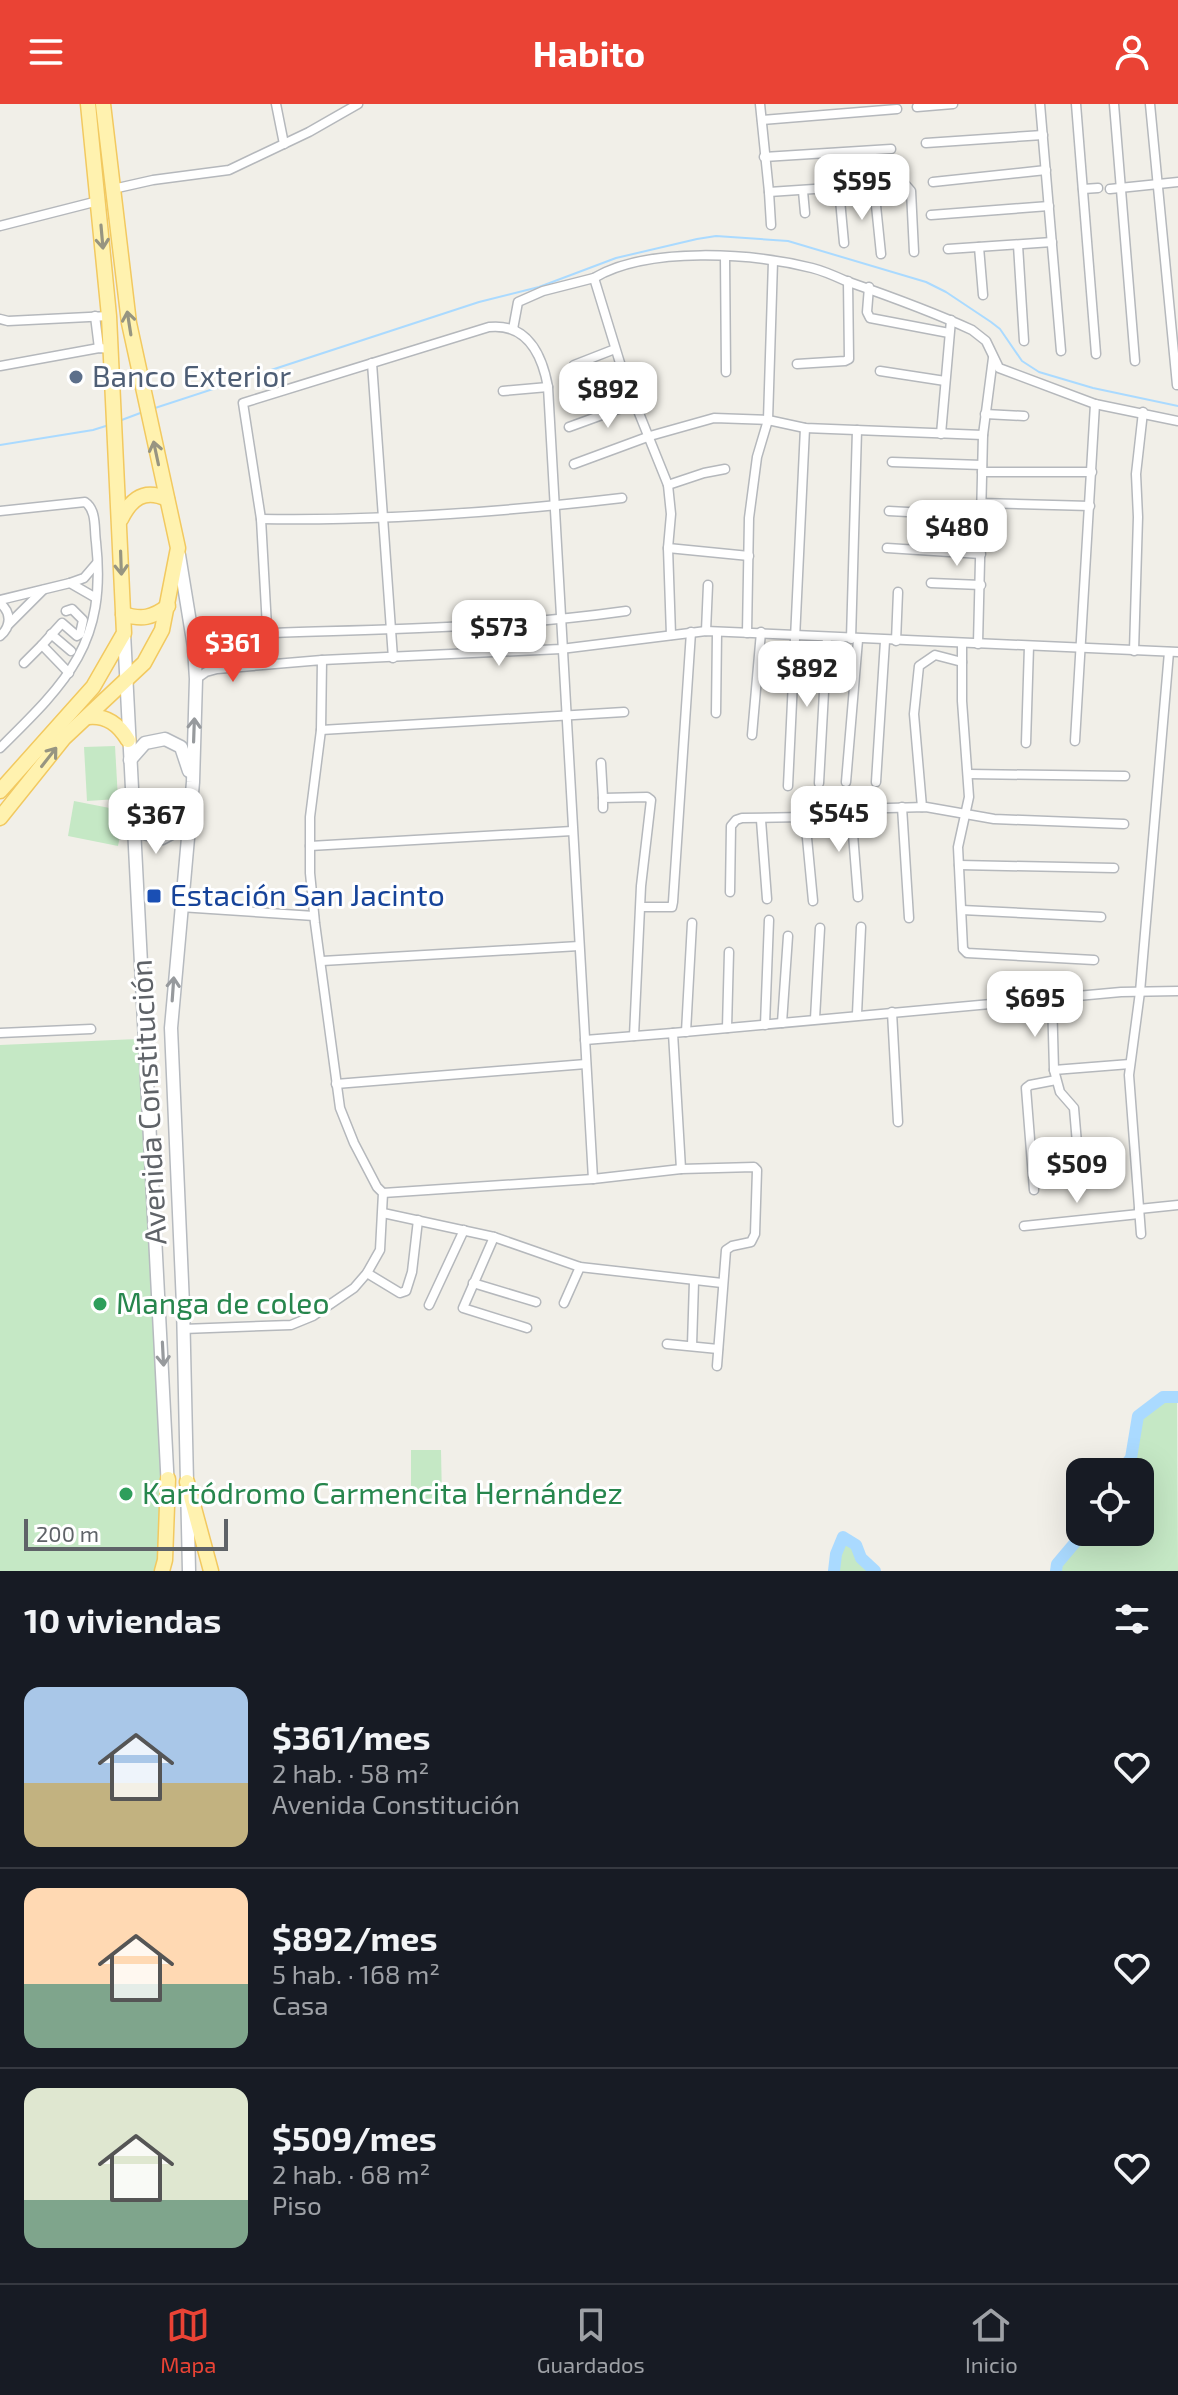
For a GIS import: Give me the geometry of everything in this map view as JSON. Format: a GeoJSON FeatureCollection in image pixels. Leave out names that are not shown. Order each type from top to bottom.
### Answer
{"type":"FeatureCollection","features":[{"type":"Feature","properties":{"kind":"main road"},"geometry":{"type":"LineString","coordinates":[[0,791],[93,687],[124,633],[115,423],[102,316],[99,201],[88,104]]}},
{"type":"Feature","properties":{"kind":"main road"},"geometry":{"type":"LineString","coordinates":[[0,818],[64,738],[144,663],[162,630],[178,548],[129,323],[103,104]]}},
{"type":"Feature","properties":{"kind":"main road"},"geometry":{"type":"LineString","coordinates":[[120,522],[130,502],[141,495],[158,495],[167,499]]}},
{"type":"Feature","properties":{"kind":"main road"},"geometry":{"type":"LineString","coordinates":[[123,614],[143,619],[168,606]]}},
{"type":"Feature","properties":{"kind":"main road"},"geometry":{"type":"LineString","coordinates":[[88,717],[95,716],[115,724],[128,740]]}},
{"type":"Feature","properties":{"kind":"main road"},"geometry":{"type":"LineString","coordinates":[[162,1571],[168,1479]]}},
{"type":"Feature","properties":{"kind":"main road"},"geometry":{"type":"LineString","coordinates":[[187,1482],[211,1571]]}},
{"type":"Feature","properties":{"kind":"street"},"geometry":{"type":"LineString","coordinates":[[276,104],[284,144]]}},
{"type":"Feature","properties":{"kind":"street"},"geometry":{"type":"LineString","coordinates":[[112,190],[153,180],[229,170],[358,104]]}},
{"type":"Feature","properties":{"kind":"street"},"geometry":{"type":"LineString","coordinates":[[760,104],[771,225]]}},
{"type":"Feature","properties":{"kind":"street"},"geometry":{"type":"LineString","coordinates":[[917,107],[953,104]]}},
{"type":"Feature","properties":{"kind":"street"},"geometry":{"type":"LineString","coordinates":[[1040,104],[1061,351]]}},
{"type":"Feature","properties":{"kind":"street"},"geometry":{"type":"LineString","coordinates":[[1076,104],[1096,354]]}},
{"type":"Feature","properties":{"kind":"street"},"geometry":{"type":"LineString","coordinates":[[1114,104],[1135,361]]}},
{"type":"Feature","properties":{"kind":"street"},"geometry":{"type":"LineString","coordinates":[[1150,104],[1177,385]]}},
{"type":"Feature","properties":{"kind":"street"},"geometry":{"type":"LineString","coordinates":[[762,120],[897,109]]}},
{"type":"Feature","properties":{"kind":"street"},"geometry":{"type":"LineString","coordinates":[[926,143],[1043,135]]}},
{"type":"Feature","properties":{"kind":"street"},"geometry":{"type":"LineString","coordinates":[[764,157],[891,149]]}},
{"type":"Feature","properties":{"kind":"street"},"geometry":{"type":"LineString","coordinates":[[933,182],[1046,170]]}},
{"type":"Feature","properties":{"kind":"street"},"geometry":{"type":"LineString","coordinates":[[1110,189],[1178,182]]}},
{"type":"Feature","properties":{"kind":"street"},"geometry":{"type":"LineString","coordinates":[[769,192],[904,183],[909,187],[914,252]]}},
{"type":"Feature","properties":{"kind":"street"},"geometry":{"type":"LineString","coordinates":[[874,186],[881,254]]}},
{"type":"Feature","properties":{"kind":"street"},"geometry":{"type":"LineString","coordinates":[[1083,189],[1098,188]]}},
{"type":"Feature","properties":{"kind":"street"},"geometry":{"type":"LineString","coordinates":[[839,189],[844,243]]}},
{"type":"Feature","properties":{"kind":"street"},"geometry":{"type":"LineString","coordinates":[[803,191],[805,213]]}},
{"type":"Feature","properties":{"kind":"street"},"geometry":{"type":"LineString","coordinates":[[0,226],[99,201]]}},
{"type":"Feature","properties":{"kind":"street"},"geometry":{"type":"LineString","coordinates":[[931,215],[1049,206]]}},
{"type":"Feature","properties":{"kind":"street"},"geometry":{"type":"LineString","coordinates":[[948,249],[1052,242]]}},
{"type":"Feature","properties":{"kind":"street"},"geometry":{"type":"LineString","coordinates":[[1018,245],[1024,341]]}},
{"type":"Feature","properties":{"kind":"street"},"geometry":{"type":"LineString","coordinates":[[979,247],[983,295]]}},
{"type":"Feature","properties":{"kind":"street"},"geometry":{"type":"LineString","coordinates":[[513,329],[518,302],[627,265],[678,256],[773,261],[812,268],[951,320],[986,341],[999,368],[1095,404],[1178,421]]}},
{"type":"Feature","properties":{"kind":"street"},"geometry":{"type":"LineString","coordinates":[[725,257],[726,372]]}},
{"type":"Feature","properties":{"kind":"street"},"geometry":{"type":"LineString","coordinates":[[747,633],[749,518],[757,457],[768,420],[773,261]]}},
{"type":"Feature","properties":{"kind":"street"},"geometry":{"type":"LineString","coordinates":[[594,278],[624,376],[668,485],[671,514],[668,548],[671,635]]}},
{"type":"Feature","properties":{"kind":"street"},"geometry":{"type":"LineString","coordinates":[[797,364],[849,359],[848,281]]}},
{"type":"Feature","properties":{"kind":"street"},"geometry":{"type":"LineString","coordinates":[[869,287],[867,312],[870,318],[949,333]]}},
{"type":"Feature","properties":{"kind":"street"},"geometry":{"type":"LineString","coordinates":[[0,328],[4,320],[102,316]]}},
{"type":"Feature","properties":{"kind":"street"},"geometry":{"type":"LineString","coordinates":[[941,434],[951,320]]}},
{"type":"Feature","properties":{"kind":"street"},"geometry":{"type":"LineString","coordinates":[[265,664],[268,633],[261,519],[243,403],[489,327],[522,333],[536,349],[548,387],[593,1179]]}},
{"type":"Feature","properties":{"kind":"street"},"geometry":{"type":"LineString","coordinates":[[0,366],[105,349]]}},
{"type":"Feature","properties":{"kind":"street"},"geometry":{"type":"LineString","coordinates":[[574,365],[615,349]]}},
{"type":"Feature","properties":{"kind":"street"},"geometry":{"type":"LineString","coordinates":[[978,644],[983,435],[993,354]]}},
{"type":"Feature","properties":{"kind":"street"},"geometry":{"type":"LineString","coordinates":[[372,363],[393,658]]}},
{"type":"Feature","properties":{"kind":"street"},"geometry":{"type":"LineString","coordinates":[[880,371],[945,381]]}},
{"type":"Feature","properties":{"kind":"street"},"geometry":{"type":"LineString","coordinates":[[582,391],[624,376]]}},
{"type":"Feature","properties":{"kind":"street"},"geometry":{"type":"LineString","coordinates":[[503,391],[548,387]]}},
{"type":"Feature","properties":{"kind":"street"},"geometry":{"type":"LineString","coordinates":[[569,427],[635,403]]}},
{"type":"Feature","properties":{"kind":"street"},"geometry":{"type":"LineString","coordinates":[[1075,741],[1095,404]]}},
{"type":"Feature","properties":{"kind":"street"},"geometry":{"type":"LineString","coordinates":[[1134,651],[1136,474],[1143,412]]}},
{"type":"Feature","properties":{"kind":"street"},"geometry":{"type":"LineString","coordinates":[[985,414],[1024,416]]}},
{"type":"Feature","properties":{"kind":"street"},"geometry":{"type":"LineString","coordinates":[[574,464],[650,436],[714,418],[768,420],[805,428],[983,435]]}},
{"type":"Feature","properties":{"kind":"street"},"geometry":{"type":"LineString","coordinates":[[788,786],[805,428]]}},
{"type":"Feature","properties":{"kind":"street"},"geometry":{"type":"LineString","coordinates":[[846,782],[855,639],[857,430]]}},
{"type":"Feature","properties":{"kind":"street"},"geometry":{"type":"LineString","coordinates":[[892,462],[1092,472]]}},
{"type":"Feature","properties":{"kind":"street"},"geometry":{"type":"LineString","coordinates":[[668,485],[725,469]]}},
{"type":"Feature","properties":{"kind":"street"},"geometry":{"type":"LineString","coordinates":[[261,519],[384,516],[553,506],[622,498]]}},
{"type":"Feature","properties":{"kind":"street"},"geometry":{"type":"LineString","coordinates":[[0,511],[85,502],[92,509],[96,564],[96,610],[82,652],[69,673],[0,748]]}},
{"type":"Feature","properties":{"kind":"street"},"geometry":{"type":"LineString","coordinates":[[981,503],[1090,506]]}},
{"type":"Feature","properties":{"kind":"street"},"geometry":{"type":"LineString","coordinates":[[889,511],[982,516]]}},
{"type":"Feature","properties":{"kind":"street","name":"Avenida Constitución"},"geometry":{"type":"LineString","coordinates":[[178,548],[196,679],[193,782],[179,907],[171,1028],[189,1571]]}},
{"type":"Feature","properties":{"kind":"street"},"geometry":{"type":"LineString","coordinates":[[668,548],[749,556]]}},
{"type":"Feature","properties":{"kind":"street"},"geometry":{"type":"LineString","coordinates":[[887,548],[981,554]]}},
{"type":"Feature","properties":{"kind":"street"},"geometry":{"type":"LineString","coordinates":[[8,625],[7,611],[0,601],[84,578],[96,564]]}},
{"type":"Feature","properties":{"kind":"street"},"geometry":{"type":"LineString","coordinates":[[70,583],[96,598]]}},
{"type":"Feature","properties":{"kind":"street"},"geometry":{"type":"LineString","coordinates":[[931,583],[981,585]]}},
{"type":"Feature","properties":{"kind":"street"},"geometry":{"type":"LineString","coordinates":[[706,631],[708,585]]}},
{"type":"Feature","properties":{"kind":"street"},"geometry":{"type":"LineString","coordinates":[[0,636],[43,590]]}},
{"type":"Feature","properties":{"kind":"street"},"geometry":{"type":"LineString","coordinates":[[896,641],[898,592]]}},
{"type":"Feature","properties":{"kind":"street"},"geometry":{"type":"LineString","coordinates":[[24,663],[62,623],[77,636],[80,634],[83,620],[72,609],[66,611]]}},
{"type":"Feature","properties":{"kind":"street"},"geometry":{"type":"LineString","coordinates":[[268,633],[560,621],[626,611]]}},
{"type":"Feature","properties":{"kind":"street"},"geometry":{"type":"LineString","coordinates":[[196,679],[217,669],[265,664],[561,649],[706,631],[1174,652],[1130,1064],[1141,1234]]}},
{"type":"Feature","properties":{"kind":"street"},"geometry":{"type":"LineString","coordinates":[[641,907],[667,908],[672,907],[673,902],[691,632]]}},
{"type":"Feature","properties":{"kind":"street"},"geometry":{"type":"LineString","coordinates":[[752,735],[761,632]]}},
{"type":"Feature","properties":{"kind":"street","name":"Avenida Constitución"},"geometry":{"type":"LineString","coordinates":[[124,633],[171,1571]]}},
{"type":"Feature","properties":{"kind":"street"},"geometry":{"type":"LineString","coordinates":[[716,713],[717,633]]}},
{"type":"Feature","properties":{"kind":"street"},"geometry":{"type":"LineString","coordinates":[[51,634],[71,651]]}},
{"type":"Feature","properties":{"kind":"street"},"geometry":{"type":"LineString","coordinates":[[819,783],[827,637]]}},
{"type":"Feature","properties":{"kind":"street"},"geometry":{"type":"LineString","coordinates":[[876,782],[885,641]]}},
{"type":"Feature","properties":{"kind":"street"},"geometry":{"type":"LineString","coordinates":[[962,643],[962,701],[968,774],[966,814],[959,834],[963,949],[967,953],[1094,960]]}},
{"type":"Feature","properties":{"kind":"street"},"geometry":{"type":"LineString","coordinates":[[42,645],[69,673]]}},
{"type":"Feature","properties":{"kind":"street"},"geometry":{"type":"LineString","coordinates":[[1026,743],[1029,646]]}},
{"type":"Feature","properties":{"kind":"street"},"geometry":{"type":"LineString","coordinates":[[194,647],[216,657],[264,652]]}},
{"type":"Feature","properties":{"kind":"street"},"geometry":{"type":"LineString","coordinates":[[922,807],[914,714],[919,666],[935,655],[962,662]]}},
{"type":"Feature","properties":{"kind":"street"},"geometry":{"type":"LineString","coordinates":[[183,1329],[291,1325],[313,1316],[354,1288],[380,1250],[383,1193],[346,1128],[336,1084],[314,916],[310,817],[321,730],[322,660]]}},
{"type":"Feature","properties":{"kind":"street"},"geometry":{"type":"LineString","coordinates":[[321,730],[624,712]]}},
{"type":"Feature","properties":{"kind":"street"},"geometry":{"type":"LineString","coordinates":[[130,760],[145,743],[165,739],[172,741],[185,755],[193,782]]}},
{"type":"Feature","properties":{"kind":"street"},"geometry":{"type":"LineString","coordinates":[[601,763],[603,808]]}},
{"type":"Feature","properties":{"kind":"street"},"geometry":{"type":"LineString","coordinates":[[968,774],[1125,776]]}},
{"type":"Feature","properties":{"kind":"street"},"geometry":{"type":"LineString","coordinates":[[603,798],[647,797],[651,800],[634,1036]]}},
{"type":"Feature","properties":{"kind":"street"},"geometry":{"type":"LineString","coordinates":[[902,807],[909,918]]}},
{"type":"Feature","properties":{"kind":"street"},"geometry":{"type":"LineString","coordinates":[[730,892],[731,826],[742,818],[761,820],[851,809],[922,807],[994,819],[1124,824]]}},
{"type":"Feature","properties":{"kind":"street"},"geometry":{"type":"LineString","coordinates":[[851,809],[858,897]]}},
{"type":"Feature","properties":{"kind":"street"},"geometry":{"type":"LineString","coordinates":[[134,814],[144,833],[162,838],[179,829],[189,818]]}},
{"type":"Feature","properties":{"kind":"street"},"geometry":{"type":"LineString","coordinates":[[805,817],[813,901]]}},
{"type":"Feature","properties":{"kind":"street"},"geometry":{"type":"LineString","coordinates":[[761,820],[767,899]]}},
{"type":"Feature","properties":{"kind":"street"},"geometry":{"type":"LineString","coordinates":[[310,846],[572,831]]}},
{"type":"Feature","properties":{"kind":"street"},"geometry":{"type":"LineString","coordinates":[[959,865],[1114,868]]}},
{"type":"Feature","properties":{"kind":"street"},"geometry":{"type":"LineString","coordinates":[[179,907],[314,916]]}},
{"type":"Feature","properties":{"kind":"street"},"geometry":{"type":"LineString","coordinates":[[962,910],[1101,917]]}},
{"type":"Feature","properties":{"kind":"street"},"geometry":{"type":"LineString","coordinates":[[765,1025],[769,920]]}},
{"type":"Feature","properties":{"kind":"street"},"geometry":{"type":"LineString","coordinates":[[686,1032],[692,923]]}},
{"type":"Feature","properties":{"kind":"street"},"geometry":{"type":"LineString","coordinates":[[857,1014],[861,927]]}},
{"type":"Feature","properties":{"kind":"street"},"geometry":{"type":"LineString","coordinates":[[815,1019],[820,928]]}},
{"type":"Feature","properties":{"kind":"street"},"geometry":{"type":"LineString","coordinates":[[782,1023],[788,936]]}},
{"type":"Feature","properties":{"kind":"street"},"geometry":{"type":"LineString","coordinates":[[322,961],[579,946]]}},
{"type":"Feature","properties":{"kind":"street"},"geometry":{"type":"LineString","coordinates":[[727,1028],[729,952]]}},
{"type":"Feature","properties":{"kind":"street"},"geometry":{"type":"LineString","coordinates":[[585,1040],[857,1014],[1178,991]]}},
{"type":"Feature","properties":{"kind":"street"},"geometry":{"type":"LineString","coordinates":[[1034,1177],[1074,1172],[1079,1167],[1075,1111],[1071,1102],[1060,1092],[1054,1070],[1052,998]]}},
{"type":"Feature","properties":{"kind":"street"},"geometry":{"type":"LineString","coordinates":[[892,1012],[898,1122]]}},
{"type":"Feature","properties":{"kind":"street"},"geometry":{"type":"LineString","coordinates":[[0,1033],[91,1029]]}},
{"type":"Feature","properties":{"kind":"street"},"geometry":{"type":"LineString","coordinates":[[673,1033],[681,1169]]}},
{"type":"Feature","properties":{"kind":"street"},"geometry":{"type":"LineString","coordinates":[[336,1084],[586,1064]]}},
{"type":"Feature","properties":{"kind":"street"},"geometry":{"type":"LineString","coordinates":[[1054,1070],[1130,1064]]}},
{"type":"Feature","properties":{"kind":"street"},"geometry":{"type":"LineString","coordinates":[[1034,1190],[1026,1088],[1056,1080]]}},
{"type":"Feature","properties":{"kind":"street"},"geometry":{"type":"LineString","coordinates":[[383,1193],[593,1179],[681,1169],[749,1166],[757,1170],[755,1234],[751,1242],[726,1250],[717,1366]]}},
{"type":"Feature","properties":{"kind":"street"},"geometry":{"type":"LineString","coordinates":[[1024,1226],[1178,1205]]}},
{"type":"Feature","properties":{"kind":"street"},"geometry":{"type":"LineString","coordinates":[[383,1213],[494,1237],[580,1267],[722,1283]]}},
{"type":"Feature","properties":{"kind":"street"},"geometry":{"type":"LineString","coordinates":[[367,1273],[400,1293],[406,1291],[412,1272],[418,1220]]}},
{"type":"Feature","properties":{"kind":"street"},"geometry":{"type":"LineString","coordinates":[[429,1305],[464,1230]]}},
{"type":"Feature","properties":{"kind":"street"},"geometry":{"type":"LineString","coordinates":[[494,1237],[464,1309],[527,1328]]}},
{"type":"Feature","properties":{"kind":"street"},"geometry":{"type":"LineString","coordinates":[[564,1303],[580,1267]]}},
{"type":"Feature","properties":{"kind":"street"},"geometry":{"type":"LineString","coordinates":[[692,1345],[694,1281]]}},
{"type":"Feature","properties":{"kind":"street"},"geometry":{"type":"LineString","coordinates":[[473,1283],[536,1302]]}},
{"type":"Feature","properties":{"kind":"street"},"geometry":{"type":"LineString","coordinates":[[667,1344],[718,1349]]}},
{"type":"Feature","properties":{"kind":"green space"},"geometry":{"type":"Polygon","coordinates":[[[115,746],[118,799],[87,801],[84,747],[115,746]]]}},
{"type":"Feature","properties":{"kind":"green space"},"geometry":{"type":"Polygon","coordinates":[[[74,801],[125,811],[118,846],[68,836],[74,801]]]}},
{"type":"Feature","properties":{"kind":"green space"},"geometry":{"type":"Polygon","coordinates":[[[137,1039],[154,1290],[164,1544],[161,1571],[0,1571],[0,1045],[137,1039]]]}},
{"type":"Feature","properties":{"kind":"green space"},"geometry":{"type":"Polygon","coordinates":[[[1177,1395],[1178,1571],[1056,1571],[1057,1564],[1072,1546],[1154,1546],[1154,1458],[1130,1458],[1138,1416],[1163,1397],[1177,1395]]]}},
{"type":"Feature","properties":{"kind":"green space"},"geometry":{"type":"Polygon","coordinates":[[[411,1450],[441,1450],[442,1500],[411,1500],[411,1450]]]}},
{"type":"Feature","properties":{"kind":"green space"},"geometry":{"type":"Polygon","coordinates":[[[843,1537],[856,1545],[861,1558],[875,1571],[834,1571],[836,1554],[843,1537]]]}},
{"type":"Feature","properties":{"kind":"waterway"},"geometry":{"type":"LineString","coordinates":[[152,409],[479,302],[539,287],[616,258],[716,236],[788,241],[926,282],[1000,329],[1022,361],[1039,372],[1093,388],[1178,406]]}},
{"type":"Feature","properties":{"kind":"waterway"},"geometry":{"type":"LineString","coordinates":[[119,421],[143,412]]}},
{"type":"Feature","properties":{"kind":"waterway"},"geometry":{"type":"LineString","coordinates":[[0,445],[109,425]]}},
{"type":"Feature","properties":{"kind":"waterway"},"geometry":{"type":"LineString","coordinates":[[1131,1458],[1138,1416],[1163,1397],[1178,1397]]}},
{"type":"Feature","properties":{"kind":"waterway"},"geometry":{"type":"LineString","coordinates":[[834,1571],[836,1554],[843,1537],[856,1545],[861,1558],[875,1571]]}},
{"type":"Feature","properties":{"kind":"waterway"},"geometry":{"type":"LineString","coordinates":[[1056,1571],[1057,1564],[1072,1546]]}},
{"type":"Feature","properties":{"kind":"place","name":"Banco Exterior"},"geometry":{"type":"Point","coordinates":[76,377]}},
{"type":"Feature","properties":{"kind":"place","name":"Estación San Jacinto"},"geometry":{"type":"Point","coordinates":[154,896]}},
{"type":"Feature","properties":{"kind":"place","name":"Manga de coleo"},"geometry":{"type":"Point","coordinates":[100,1304]}},
{"type":"Feature","properties":{"kind":"place","name":"Kartódromo Carmencita Hernández"},"geometry":{"type":"Point","coordinates":[126,1494]}}]}
